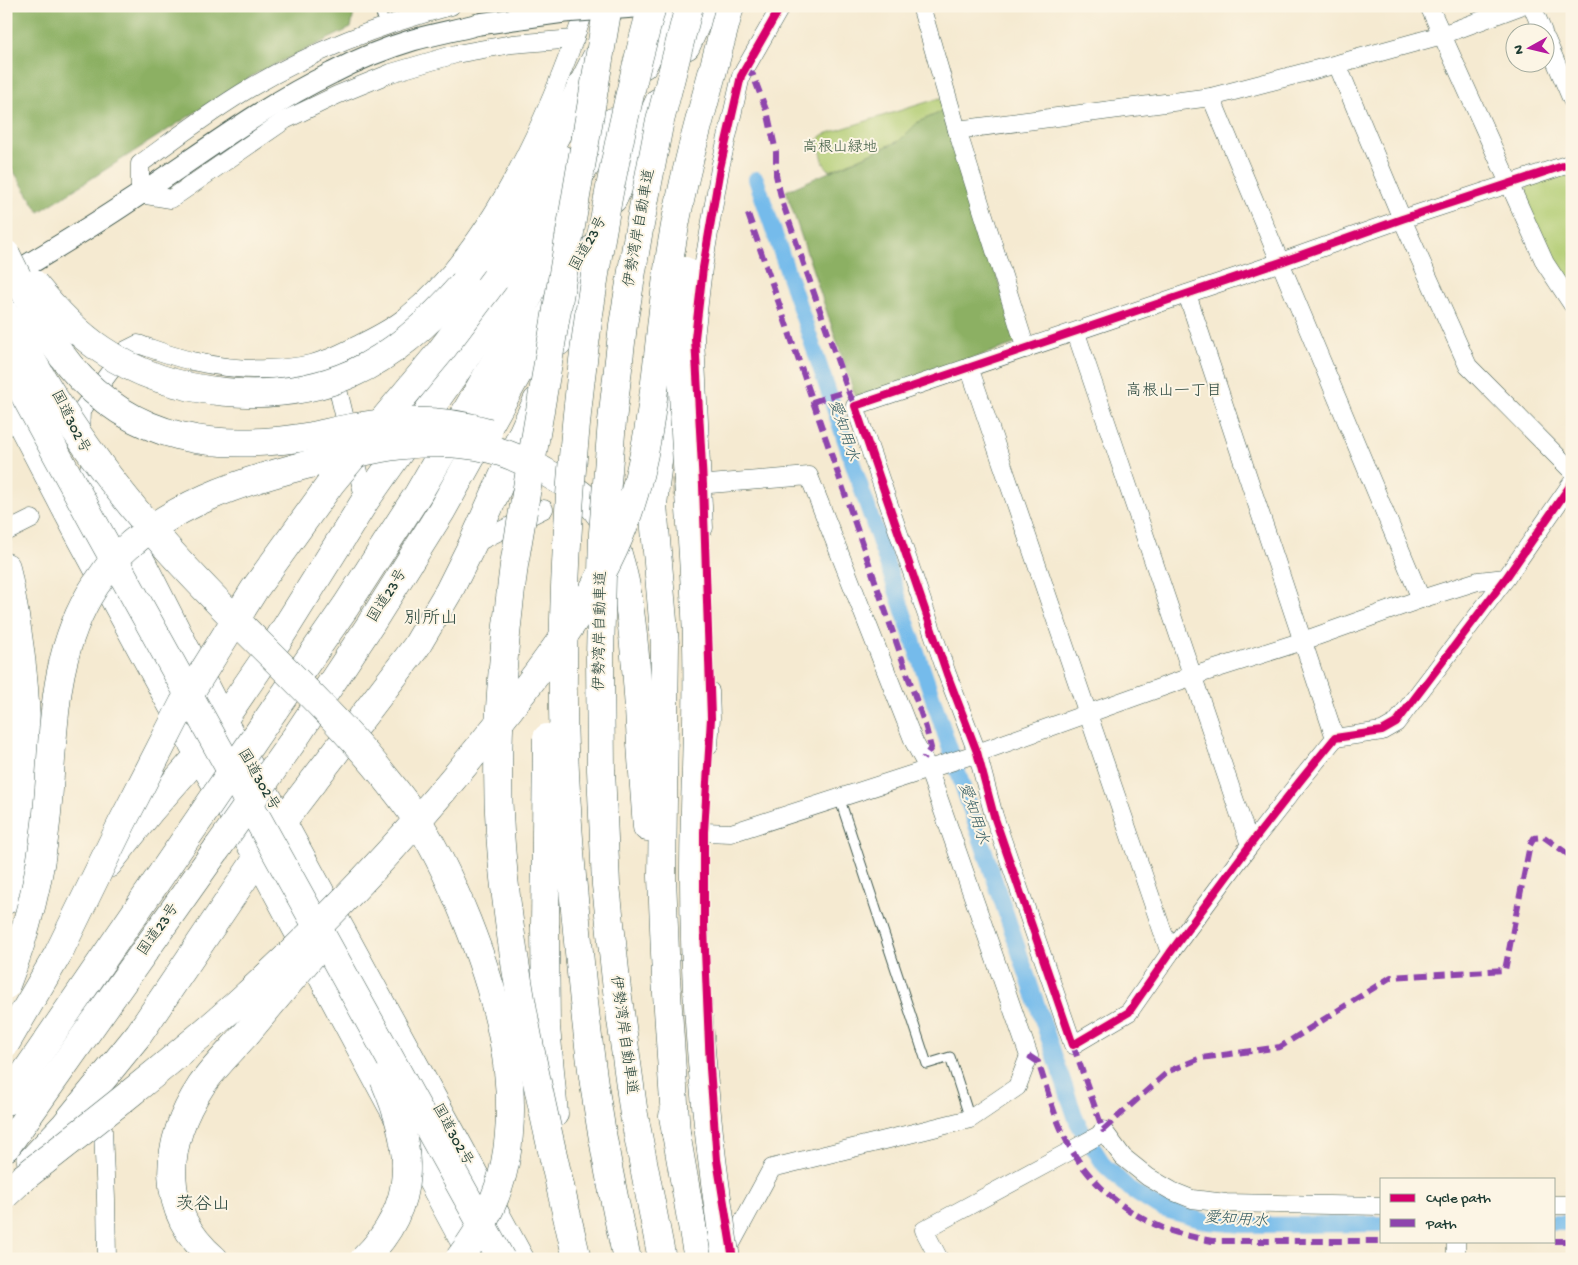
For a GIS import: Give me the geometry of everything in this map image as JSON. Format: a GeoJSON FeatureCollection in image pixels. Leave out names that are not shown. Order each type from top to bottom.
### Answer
{"type":"FeatureCollection","features":[{"type":"Feature","properties":{"kind":"highway"},"geometry":{"type":"LineString","coordinates":[[627,1259],[611,1184],[594,1082],[581,978],[569,844],[563,674],[570,500],[576,416],[596,267],[613,172],[651,6]]}},
{"type":"Feature","properties":{"kind":"highway","name":"国道23号"},"geometry":{"type":"LineString","coordinates":[[6,1101],[346,606],[418,494],[510,336],[613,122],[673,6]]}},
{"type":"Feature","properties":{"kind":"highway","name":"伊勢湾岸自動車道"},"geometry":{"type":"LineString","coordinates":[[662,1259],[634,1115],[616,990],[606,876],[601,770],[600,657],[604,524],[612,421],[623,325],[659,124],[689,6]]}},
{"type":"Feature","properties":{"kind":"highway","name":"国道23号"},"geometry":{"type":"LineString","coordinates":[[6,1147],[293,741],[370,625],[442,510],[607,211],[704,6]]}},
{"type":"Feature","properties":{"kind":"highway"},"geometry":{"type":"LineString","coordinates":[[214,1259],[192,1235],[182,1217],[175,1198],[172,1177],[172,1157],[176,1138],[201,1086],[340,922],[516,700],[589,597],[609,560],[624,525],[644,458],[651,418],[671,246],[680,198],[730,6]]}},
{"type":"Feature","properties":{"kind":"highway"},"geometry":{"type":"LineString","coordinates":[[676,1134],[662,877],[665,644],[653,506],[665,403],[673,269],[668,211],[684,141],[700,98],[742,6]]}},
{"type":"Feature","properties":{"kind":"highway"},"geometry":{"type":"LineString","coordinates":[[575,1254],[529,1047],[510,932],[500,830],[500,738],[507,622],[514,565],[613,12]]}},
{"type":"Feature","properties":{"kind":"highway"},"geometry":{"type":"LineString","coordinates":[[6,247],[60,315],[80,334],[102,351],[154,376],[207,390],[258,393],[298,389],[352,373],[390,351],[444,307],[485,255],[563,124],[613,12]]}},
{"type":"Feature","properties":{"kind":"highway"},"geometry":{"type":"LineString","coordinates":[[6,1043],[58,954],[183,704],[254,590],[331,483],[469,315],[520,241],[538,211],[554,176],[613,12]]}},
{"type":"Feature","properties":{"kind":"highway"},"geometry":{"type":"LineString","coordinates":[[707,94],[690,209],[683,303],[682,358],[693,537],[697,644],[698,708],[694,877],[697,991],[704,1091],[730,1254]]}},
{"type":"Feature","properties":{"kind":"highway"},"geometry":{"type":"LineString","coordinates":[[6,1020],[19,996],[69,920],[150,811],[199,755],[278,640],[364,501],[460,366],[613,122]]}},
{"type":"Feature","properties":{"kind":"highway"},"geometry":{"type":"LineString","coordinates":[[6,1188],[65,1125],[139,1034],[282,822],[416,647],[450,590],[534,409],[607,211]]}},
{"type":"Feature","properties":{"kind":"highway"},"geometry":{"type":"LineString","coordinates":[[6,254],[37,316],[70,366],[105,399],[132,417],[163,430],[195,440],[245,444],[276,442],[382,423],[426,421],[474,428],[522,443],[543,462]]}},
{"type":"Feature","properties":{"kind":"highway","name":"国道302号"},"geometry":{"type":"LineString","coordinates":[[6,296],[222,720],[282,822],[520,1259]]}},
{"type":"Feature","properties":{"kind":"highway"},"geometry":{"type":"LineString","coordinates":[[6,314],[60,407],[129,502],[199,582],[337,723],[374,764],[412,813],[451,883],[477,948],[497,1014],[509,1077],[510,1107],[505,1165],[497,1194],[485,1220],[459,1259]]}},
{"type":"Feature","properties":{"kind":"highway"},"geometry":{"type":"LineString","coordinates":[[6,360],[104,542],[501,1259]]}},
{"type":"Feature","properties":{"kind":"highway"},"geometry":{"type":"LineString","coordinates":[[6,394],[78,532],[199,755],[258,857],[474,1259]]}},
{"type":"Feature","properties":{"kind":"highway"},"geometry":{"type":"LineString","coordinates":[[575,1254],[555,1123],[550,1073],[546,1027],[545,918],[548,706],[555,545],[564,475],[576,416]]}},
{"type":"Feature","properties":{"kind":"highway"},"geometry":{"type":"LineString","coordinates":[[6,985],[26,924],[40,861],[46,824],[56,698],[68,641],[90,593],[119,554],[164,519],[215,494],[289,470],[358,453],[418,443],[465,444],[491,449],[516,458],[543,462],[568,472],[584,490],[610,534],[620,561],[626,588],[636,672],[662,1026],[676,1134],[698,1259]]}},
{"type":"Feature","properties":{"kind":"highway"},"geometry":{"type":"LineString","coordinates":[[6,567],[19,641],[24,688],[26,738],[24,785],[19,829],[6,900]]}},
{"type":"Feature","properties":{"kind":"highway"},"geometry":{"type":"LineString","coordinates":[[6,1194],[22,1178],[130,1094],[242,999],[362,881],[426,812]]}},
{"type":"Feature","properties":{"kind":"highway"},"geometry":{"type":"LineString","coordinates":[[296,889],[329,967],[378,1064],[398,1112],[403,1134],[406,1172],[404,1191],[390,1228],[364,1259]]}},
{"type":"Feature","properties":{"kind":"street"},"geometry":{"type":"LineString","coordinates":[[140,194],[140,164],[250,88],[303,61],[385,27],[417,15],[451,6]]}},
{"type":"Feature","properties":{"kind":"street"},"geometry":{"type":"LineString","coordinates":[[80,440],[81,411],[126,350],[138,344],[190,361],[224,367],[272,368],[299,366],[330,359],[367,340],[405,317],[440,283],[480,233],[520,166],[551,99],[586,6]]}},
{"type":"Feature","properties":{"kind":"street"},"geometry":{"type":"LineString","coordinates":[[6,278],[140,194],[269,106],[333,72],[412,41],[479,24],[564,12],[651,6]]}},
{"type":"Feature","properties":{"kind":"street"},"geometry":{"type":"LineString","coordinates":[[730,1254],[717,1160],[710,1068],[704,927],[704,832],[711,718],[694,338],[720,168],[740,76],[781,6]]}},
{"type":"Feature","properties":{"kind":"street"},"geometry":{"type":"LineString","coordinates":[[920,6],[956,130],[1026,349]]}},
{"type":"Feature","properties":{"kind":"street"},"geometry":{"type":"LineString","coordinates":[[1429,6],[1545,263],[1572,304]]}},
{"type":"Feature","properties":{"kind":"street"},"geometry":{"type":"LineString","coordinates":[[956,130],[1210,97],[1442,35],[1520,6]]}},
{"type":"Feature","properties":{"kind":"street"},"geometry":{"type":"LineString","coordinates":[[1532,6],[1539,22]]}},
{"type":"Feature","properties":{"kind":"street"},"geometry":{"type":"LineString","coordinates":[[140,194],[171,199],[285,120],[337,95],[391,73],[456,54],[512,44],[575,39]]}},
{"type":"Feature","properties":{"kind":"street"},"geometry":{"type":"LineString","coordinates":[[1556,62],[1572,100]]}},
{"type":"Feature","properties":{"kind":"street"},"geometry":{"type":"LineString","coordinates":[[1337,64],[1402,219],[1468,366],[1572,470]]}},
{"type":"Feature","properties":{"kind":"street"},"geometry":{"type":"LineString","coordinates":[[1210,97],[1281,262],[1421,599]]}},
{"type":"Feature","properties":{"kind":"street"},"geometry":{"type":"LineString","coordinates":[[1572,163],[1402,219],[1281,262],[855,406],[1073,1045],[1129,1012],[1250,845],[1300,780],[1336,738],[1382,731],[1396,724],[1506,578],[1572,483]]}},
{"type":"Feature","properties":{"kind":"street"},"geometry":{"type":"LineString","coordinates":[[1187,294],[1336,738]]}},
{"type":"Feature","properties":{"kind":"street"},"geometry":{"type":"LineString","coordinates":[[1076,332],[1250,845]]}},
{"type":"Feature","properties":{"kind":"street"},"geometry":{"type":"LineString","coordinates":[[330,359],[364,501]]}},
{"type":"Feature","properties":{"kind":"street"},"geometry":{"type":"LineString","coordinates":[[969,367],[1170,953]]}},
{"type":"Feature","properties":{"kind":"street"},"geometry":{"type":"LineString","coordinates":[[700,485],[809,476],[914,742],[928,768],[1029,1056],[1017,1087],[970,1119],[772,1168],[730,1254]]}},
{"type":"Feature","properties":{"kind":"street"},"geometry":{"type":"LineString","coordinates":[[472,545],[544,509]]}},
{"type":"Feature","properties":{"kind":"street"},"geometry":{"type":"LineString","coordinates":[[6,532],[32,519]]}},
{"type":"Feature","properties":{"kind":"street"},"geometry":{"type":"LineString","coordinates":[[704,832],[731,833],[973,754],[1193,676],[1303,641],[1421,599],[1478,581],[1506,578]]}},
{"type":"Feature","properties":{"kind":"street"},"geometry":{"type":"LineString","coordinates":[[6,694],[8,761],[6,780]]}},
{"type":"Feature","properties":{"kind":"street"},"geometry":{"type":"LineString","coordinates":[[101,1082],[107,1259]]}},
{"type":"Feature","properties":{"kind":"street"},"geometry":{"type":"LineString","coordinates":[[939,1259],[924,1230],[1099,1135],[1103,1130],[1123,1157],[1148,1177],[1192,1200],[1226,1203],[1380,1206]]}},
{"type":"Feature","properties":{"kind":"street"},"geometry":{"type":"LineString","coordinates":[[1556,1205],[1572,1205]]}},
{"type":"Feature","properties":{"kind":"street"},"geometry":{"type":"LineString","coordinates":[[1456,1242],[1456,1259]]}},
{"type":"Feature","properties":{"kind":"lane"},"geometry":{"type":"LineString","coordinates":[[380,6],[385,27]]}},
{"type":"Feature","properties":{"kind":"lane"},"geometry":{"type":"LineString","coordinates":[[839,797],[927,1064],[950,1057],[970,1119]]}},
{"type":"Feature","properties":{"kind":"green space"},"geometry":{"type":"Polygon","coordinates":[[[6,6],[355,6],[351,28],[257,73],[39,212],[6,159],[6,6]]]}},
{"type":"Feature","properties":{"kind":"green space","name":"高根山緑地"},"geometry":{"type":"Polygon","coordinates":[[[940,98],[944,111],[918,122],[899,141],[830,171],[824,164],[818,141],[822,135],[940,98]]]}},
{"type":"Feature","properties":{"kind":"green space"},"geometry":{"type":"Polygon","coordinates":[[[944,111],[1017,339],[1015,344],[856,398],[786,191],[899,141],[918,122],[944,111]]]}},
{"type":"Feature","properties":{"kind":"green space"},"geometry":{"type":"Polygon","coordinates":[[[1572,169],[1572,287],[1551,255],[1523,197],[1529,183],[1572,169]]]}},
{"type":"Feature","properties":{"kind":"waterway","name":"愛知用水"},"geometry":{"type":"LineString","coordinates":[[756,179],[1077,1122],[1104,1165],[1132,1191],[1159,1208],[1208,1222],[1244,1225],[1380,1224]]}},
{"type":"Feature","properties":{"kind":"waterway","name":"愛知用水"},"geometry":{"type":"LineString","coordinates":[[1556,1223],[1572,1223]]}},
{"type":"Feature","properties":{"kind":"tunnel"},"geometry":{"type":"LineString","coordinates":[[645,490],[697,485]]}},
{"type":"Feature","properties":{"kind":"marked path"},"geometry":{"type":"LineString","coordinates":[[745,68],[753,75],[768,115],[776,152],[776,175],[782,201],[848,391],[855,406]]}},
{"type":"Feature","properties":{"kind":"marked path"},"geometry":{"type":"LineString","coordinates":[[748,214],[926,728],[931,748],[923,759]]}},
{"type":"Feature","properties":{"kind":"marked path"},"geometry":{"type":"LineString","coordinates":[[812,402],[848,391]]}},
{"type":"Feature","properties":{"kind":"marked path"},"geometry":{"type":"LineString","coordinates":[[1073,1045],[1103,1130],[1169,1071],[1201,1058],[1280,1047],[1391,977],[1505,970],[1530,845],[1534,838],[1544,837],[1572,857]]}},
{"type":"Feature","properties":{"kind":"marked path"},"geometry":{"type":"LineString","coordinates":[[1029,1056],[1038,1062],[1058,1123],[1078,1160],[1099,1186],[1125,1208],[1154,1224],[1168,1230],[1212,1241],[1380,1241]]}},
{"type":"Feature","properties":{"kind":"marked path"},"geometry":{"type":"LineString","coordinates":[[1556,1241],[1572,1241]]}},
{"type":"Feature","properties":{"kind":"cycle path"},"geometry":{"type":"LineString","coordinates":[[733,1259],[717,1160],[710,1068],[704,927],[704,832],[711,718],[703,485],[695,338],[703,268],[720,168],[741,76],[781,6]]}},
{"type":"Feature","properties":{"kind":"cycle path"},"geometry":{"type":"LineString","coordinates":[[1572,163],[1402,219],[1281,262],[855,406],[947,674],[977,752],[994,816],[1073,1045],[1129,1012],[1250,845],[1335,738],[1382,731],[1396,723],[1506,578],[1572,483]]}},
{"type":"Feature","properties":{"kind":"district","name":"高根山一丁目"},"geometry":{"type":"Point","coordinates":[1174,392]}},
{"type":"Feature","properties":{"kind":"district","name":"別所山"},"geometry":{"type":"Point","coordinates":[431,619]}},
{"type":"Feature","properties":{"kind":"district","name":"茨谷山"},"geometry":{"type":"Point","coordinates":[203,1205]}}]}
